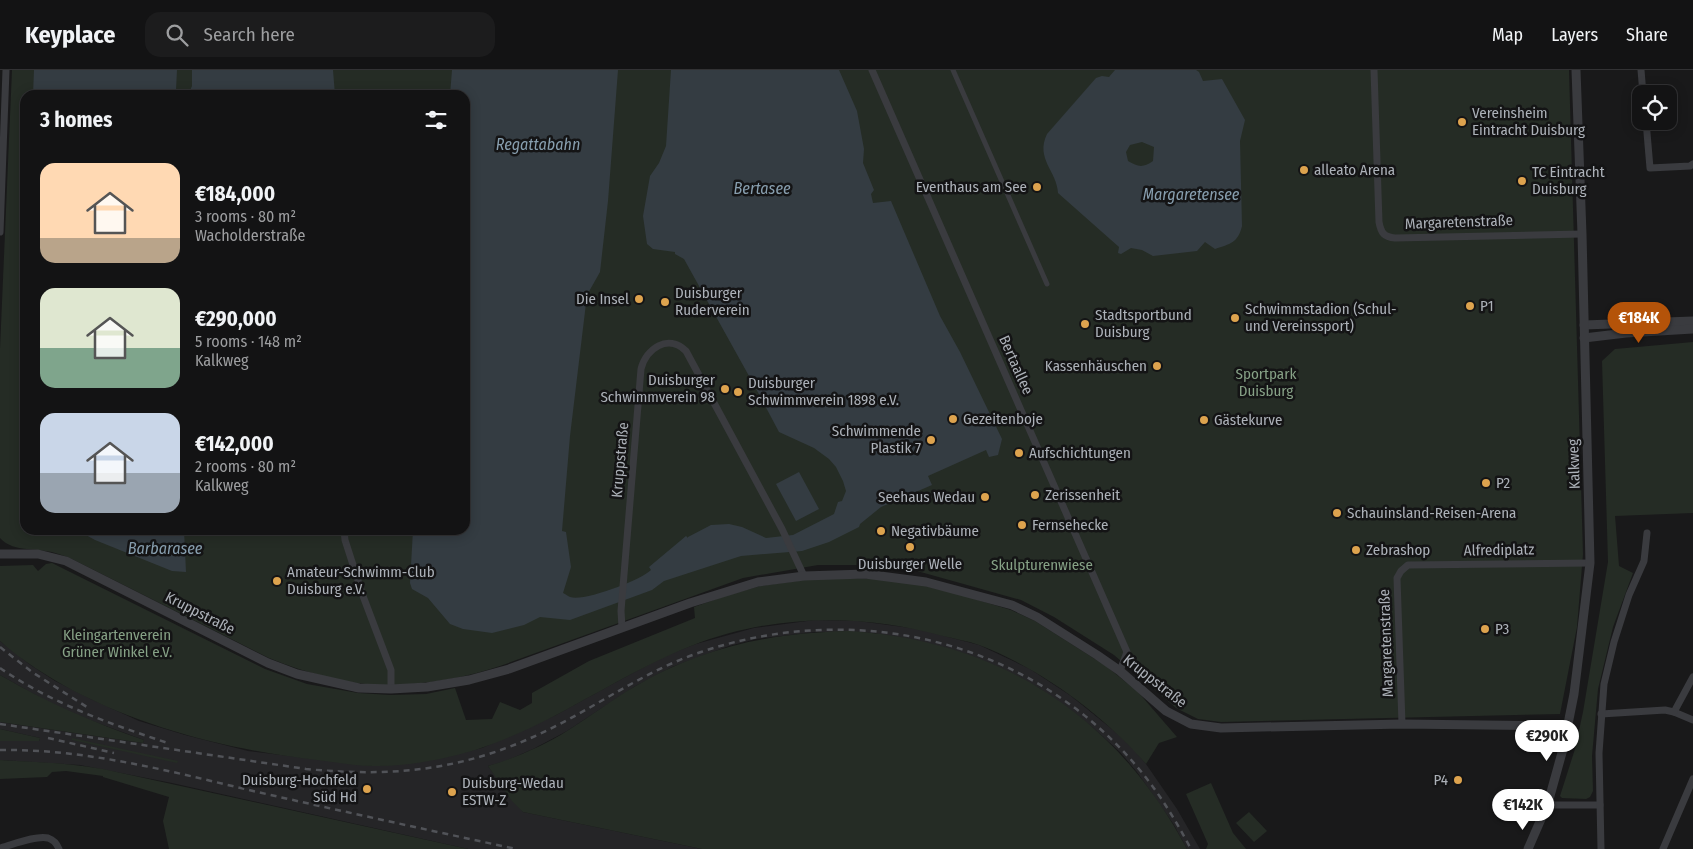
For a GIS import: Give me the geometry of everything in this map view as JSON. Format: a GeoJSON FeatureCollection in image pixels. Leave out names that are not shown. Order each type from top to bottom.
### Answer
{"type":"FeatureCollection","features":[{"type":"Feature","properties":{"kind":"street"},"geometry":{"type":"LineString","coordinates":[[0,232],[6,70]]}},
{"type":"Feature","properties":{"kind":"street","name":"Bertaallee"},"geometry":{"type":"LineString","coordinates":[[872,70],[1127,652],[1120,671]]}},
{"type":"Feature","properties":{"kind":"street"},"geometry":{"type":"LineString","coordinates":[[953,70],[1047,284]]}},
{"type":"Feature","properties":{"kind":"street","name":"Margaretenstraße"},"geometry":{"type":"LineString","coordinates":[[1374,70],[1378,222],[1382,234],[1395,238],[1582,234]]}},
{"type":"Feature","properties":{"kind":"street","name":"Kalkweg"},"geometry":{"type":"LineString","coordinates":[[1528,849],[1548,803],[1568,726],[1584,621],[1590,563],[1576,70]]}},
{"type":"Feature","properties":{"kind":"street"},"geometry":{"type":"LineString","coordinates":[[1641,70],[1642,85]]}},
{"type":"Feature","properties":{"kind":"street"},"geometry":{"type":"LineString","coordinates":[[1647,130],[1650,168],[1690,166],[1693,164]]}},
{"type":"Feature","properties":{"kind":"street"},"geometry":{"type":"LineString","coordinates":[[1584,325],[1693,321]]}},
{"type":"Feature","properties":{"kind":"street"},"geometry":{"type":"LineString","coordinates":[[1584,338],[1626,333],[1693,330]]}},
{"type":"Feature","properties":{"kind":"street","name":"Kruppstraße"},"geometry":{"type":"LineString","coordinates":[[622,627],[622,606],[641,369],[646,356],[657,346],[673,344],[681,346],[686,352],[796,556],[804,576]]}},
{"type":"Feature","properties":{"kind":"street"},"geometry":{"type":"LineString","coordinates":[[1601,849],[1599,753],[1604,684],[1614,642],[1644,561],[1647,533]]}},
{"type":"Feature","properties":{"kind":"street"},"geometry":{"type":"LineString","coordinates":[[344,535],[363,596],[391,670],[391,689]]}},
{"type":"Feature","properties":{"kind":"street","name":"Kruppstraße"},"geometry":{"type":"LineString","coordinates":[[0,554],[38,554],[66,561],[268,663],[297,674],[359,688],[427,687],[469,680],[509,669],[622,627],[726,591],[758,582],[804,576],[857,574],[896,577],[926,582],[1012,605],[1037,617],[1120,671],[1166,711],[1198,726],[1222,728],[1402,724],[1568,726]]}},
{"type":"Feature","properties":{"kind":"street","name":"Alfrediplatz"},"geometry":{"type":"LineString","coordinates":[[1408,565],[1590,563]]}},
{"type":"Feature","properties":{"kind":"street","name":"Margaretenstraße"},"geometry":{"type":"LineString","coordinates":[[1402,724],[1397,578],[1408,565]]}},
{"type":"Feature","properties":{"kind":"street"},"geometry":{"type":"LineString","coordinates":[[1674,712],[1693,677]]}},
{"type":"Feature","properties":{"kind":"street"},"geometry":{"type":"LineString","coordinates":[[1601,714],[1665,710],[1693,720]]}},
{"type":"Feature","properties":{"kind":"street"},"geometry":{"type":"LineString","coordinates":[[1663,849],[1693,779]]}},
{"type":"Feature","properties":{"kind":"street"},"geometry":{"type":"LineString","coordinates":[[1548,803],[1555,805],[1600,805]]}},
{"type":"Feature","properties":{"kind":"street"},"geometry":{"type":"LineString","coordinates":[[0,848],[39,838],[48,838],[54,841],[60,849]]}},
{"type":"Feature","properties":{"kind":"shaded area"},"geometry":{"type":"Polygon","coordinates":[[[815,620],[858,621],[918,629],[979,645],[1030,669],[1071,696],[1129,743],[1177,809],[1200,849],[1187,849],[1174,825],[1137,772],[1120,752],[1091,726],[1039,688],[875,633],[815,632],[756,639],[729,646],[672,667],[634,687],[567,731],[506,761],[488,766],[523,812],[702,849],[468,849],[172,783],[80,765],[0,760],[0,741],[39,741],[40,738],[0,729],[0,722],[143,743],[144,740],[84,718],[46,701],[0,675],[0,641],[29,664],[55,681],[139,721],[248,751],[373,766],[432,760],[482,748],[556,715],[667,655],[696,644],[754,628],[815,620]]]}},
{"type":"Feature","properties":{"kind":"green space","name":"Sportpark Duisburg"},"geometry":{"type":"Polygon","coordinates":[[[12,70],[1569,70],[1583,554],[1577,627],[1560,714],[1221,722],[1198,719],[1176,708],[1114,655],[1054,617],[1021,600],[917,571],[868,565],[818,565],[743,578],[478,673],[433,682],[387,686],[372,685],[326,677],[269,658],[69,558],[52,552],[15,547],[0,538],[0,349],[12,70]]]}},
{"type":"Feature","properties":{"kind":"green space"},"geometry":{"type":"Polygon","coordinates":[[[1693,342],[1693,513],[1615,516],[1619,566],[1633,573],[1613,627],[1598,689],[1592,756],[1593,791],[1590,797],[1586,799],[1562,798],[1560,796],[1575,749],[1583,712],[1608,562],[1602,361],[1615,349],[1693,342]]]}},
{"type":"Feature","properties":{"kind":"green space","name":"Kleingartenverein Grüner Winkel e.V."},"geometry":{"type":"Polygon","coordinates":[[[52,563],[265,669],[307,684],[358,693],[390,695],[426,694],[455,688],[466,720],[492,719],[500,702],[520,710],[532,703],[532,693],[589,661],[695,618],[694,607],[728,595],[760,586],[832,578],[883,579],[917,584],[1011,610],[1035,621],[1106,666],[1138,692],[1177,737],[1159,743],[1146,764],[1111,728],[1070,695],[1025,666],[1002,655],[975,644],[912,629],[880,623],[816,620],[753,628],[721,635],[691,646],[639,670],[537,725],[511,737],[458,755],[429,761],[386,766],[352,765],[285,756],[222,744],[161,727],[131,716],[72,690],[35,668],[8,648],[0,641],[0,566],[33,565],[38,571],[46,564],[52,563]]]}},
{"type":"Feature","properties":{"kind":"green space"},"geometry":{"type":"Polygon","coordinates":[[[848,631],[903,637],[955,650],[1003,669],[1048,693],[1088,724],[1125,760],[1158,802],[1187,849],[702,849],[523,812],[512,801],[488,766],[548,742],[576,726],[634,687],[660,673],[711,652],[764,639],[819,632],[848,631]]]}},
{"type":"Feature","properties":{"kind":"green space"},"geometry":{"type":"Polygon","coordinates":[[[0,675],[70,711],[144,740],[143,743],[0,722],[0,675]]]}},
{"type":"Feature","properties":{"kind":"green space"},"geometry":{"type":"Polygon","coordinates":[[[0,729],[40,738],[39,741],[0,741],[0,729]]]}},
{"type":"Feature","properties":{"kind":"green space"},"geometry":{"type":"Polygon","coordinates":[[[72,738],[178,761],[177,763],[72,740],[72,738]]]}},
{"type":"Feature","properties":{"kind":"green space"},"geometry":{"type":"Polygon","coordinates":[[[0,760],[65,764],[103,769],[468,849],[169,849],[163,821],[169,797],[103,776],[66,771],[52,772],[47,777],[0,779],[0,760]]]}},
{"type":"Feature","properties":{"kind":"green space"},"geometry":{"type":"Polygon","coordinates":[[[1211,783],[1233,833],[1246,849],[1206,849],[1208,844],[1186,794],[1211,783]]]}},
{"type":"Feature","properties":{"kind":"green space"},"geometry":{"type":"Polygon","coordinates":[[[1249,812],[1267,831],[1254,842],[1236,823],[1249,812]]]}},
{"type":"Feature","properties":{"kind":"water"},"geometry":{"type":"Polygon","coordinates":[[[34,70],[177,70],[176,90],[33,90],[34,70]]]}},
{"type":"Feature","properties":{"kind":"water"},"geometry":{"type":"Polygon","coordinates":[[[192,70],[333,70],[335,90],[190,90],[192,70]]]}},
{"type":"Feature","properties":{"kind":"water"},"geometry":{"type":"Polygon","coordinates":[[[452,70],[618,70],[608,201],[600,272],[587,295],[570,436],[562,531],[566,532],[571,567],[563,593],[577,598],[612,589],[636,579],[651,570],[649,567],[686,536],[688,538],[711,525],[729,524],[742,527],[766,538],[793,535],[834,514],[838,502],[842,501],[846,491],[836,467],[829,459],[814,448],[779,432],[684,259],[675,254],[675,252],[653,249],[647,244],[643,216],[650,176],[659,163],[666,146],[671,70],[839,70],[857,111],[864,149],[863,163],[874,190],[871,194],[873,203],[891,201],[940,316],[960,352],[1002,439],[998,455],[989,457],[986,450],[928,476],[932,485],[881,507],[860,524],[859,527],[829,542],[802,551],[741,556],[664,581],[652,590],[570,620],[540,617],[524,625],[492,633],[463,629],[450,624],[428,598],[412,589],[410,583],[413,535],[470,535],[470,90],[450,90],[452,70]]]}},
{"type":"Feature","properties":{"kind":"water","name":"Margaretensee"},"geometry":{"type":"Polygon","coordinates":[[[1115,70],[1196,70],[1203,81],[1222,79],[1245,120],[1240,141],[1242,226],[1233,242],[1215,249],[1205,242],[1197,251],[1153,256],[1142,250],[1131,248],[1121,254],[1118,253],[1119,247],[1058,193],[1057,185],[1045,158],[1044,143],[1047,134],[1096,78],[1102,76],[1109,77],[1115,70]],[[1142,142],[1130,145],[1126,152],[1128,161],[1135,165],[1146,165],[1153,161],[1154,147],[1142,142]]]}},
{"type":"Feature","properties":{"kind":"water"},"geometry":{"type":"Polygon","coordinates":[[[799,472],[819,509],[796,521],[776,484],[799,472]]]}},
{"type":"Feature","properties":{"kind":"water","name":"Barbarasee"},"geometry":{"type":"Polygon","coordinates":[[[86,535],[184,535],[186,572],[172,571],[86,535]]]}},
{"type":"Feature","properties":{"kind":"railway"},"geometry":{"type":"LineString","coordinates":[[0,724],[306,769],[374,772],[405,771],[466,761],[526,740],[558,725],[646,676],[701,652],[761,637],[821,630],[880,632],[939,643],[995,662],[1048,689],[1096,725],[1139,769],[1154,788],[1191,849]]}},
{"type":"Feature","properties":{"kind":"railway"},"geometry":{"type":"LineString","coordinates":[[0,647],[32,672],[90,709]]}},
{"type":"Feature","properties":{"kind":"railway"},"geometry":{"type":"LineString","coordinates":[[0,668],[60,702],[124,728],[168,743]]}},
{"type":"Feature","properties":{"kind":"railway"},"geometry":{"type":"LineString","coordinates":[[48,738],[114,753]]}},
{"type":"Feature","properties":{"kind":"railway"},"geometry":{"type":"LineString","coordinates":[[0,750],[64,753],[128,763],[516,849]]}},
{"type":"Feature","properties":{"kind":"place","name":"Vereinsheim Eintracht Duisburg"},"geometry":{"type":"Point","coordinates":[1462,122]}},
{"type":"Feature","properties":{"kind":"place","name":"alleato Arena"},"geometry":{"type":"Point","coordinates":[1304,170]}},
{"type":"Feature","properties":{"kind":"place","name":"TC Eintracht Duisburg"},"geometry":{"type":"Point","coordinates":[1522,181]}},
{"type":"Feature","properties":{"kind":"place","name":"Eventhaus am See"},"geometry":{"type":"Point","coordinates":[1037,187]}},
{"type":"Feature","properties":{"kind":"place","name":"Die Insel"},"geometry":{"type":"Point","coordinates":[639,299]}},
{"type":"Feature","properties":{"kind":"place","name":"Duisburger Ruderverein"},"geometry":{"type":"Point","coordinates":[665,302]}},
{"type":"Feature","properties":{"kind":"place","name":"P1"},"geometry":{"type":"Point","coordinates":[1470,306]}},
{"type":"Feature","properties":{"kind":"place","name":"Schwimmstadion (Schul- und Vereinssport)"},"geometry":{"type":"Point","coordinates":[1235,318]}},
{"type":"Feature","properties":{"kind":"place","name":"Stadtsportbund Duisburg"},"geometry":{"type":"Point","coordinates":[1085,324]}},
{"type":"Feature","properties":{"kind":"place","name":"Kassenhäuschen"},"geometry":{"type":"Point","coordinates":[1157,366]}},
{"type":"Feature","properties":{"kind":"place","name":"Duisburger Schwimmverein 98"},"geometry":{"type":"Point","coordinates":[725,389]}},
{"type":"Feature","properties":{"kind":"place","name":"Duisburger Schwimmverein 1898 e.V."},"geometry":{"type":"Point","coordinates":[738,392]}},
{"type":"Feature","properties":{"kind":"place","name":"Gezeitenboje"},"geometry":{"type":"Point","coordinates":[953,419]}},
{"type":"Feature","properties":{"kind":"place","name":"Gästekurve"},"geometry":{"type":"Point","coordinates":[1204,420]}},
{"type":"Feature","properties":{"kind":"place","name":"Schwimmende Plastik 7"},"geometry":{"type":"Point","coordinates":[931,440]}},
{"type":"Feature","properties":{"kind":"place","name":"Aufschichtungen"},"geometry":{"type":"Point","coordinates":[1019,453]}},
{"type":"Feature","properties":{"kind":"place","name":"P2"},"geometry":{"type":"Point","coordinates":[1486,483]}},
{"type":"Feature","properties":{"kind":"place","name":"Zerissenheit"},"geometry":{"type":"Point","coordinates":[1035,495]}},
{"type":"Feature","properties":{"kind":"place","name":"Seehaus Wedau"},"geometry":{"type":"Point","coordinates":[985,497]}},
{"type":"Feature","properties":{"kind":"place","name":"Schauinsland-Reisen-Arena"},"geometry":{"type":"Point","coordinates":[1337,513]}},
{"type":"Feature","properties":{"kind":"place","name":"Fernsehecke"},"geometry":{"type":"Point","coordinates":[1022,525]}},
{"type":"Feature","properties":{"kind":"place","name":"Negativbäume"},"geometry":{"type":"Point","coordinates":[881,531]}},
{"type":"Feature","properties":{"kind":"place","name":"Duisburger Welle"},"geometry":{"type":"Point","coordinates":[910,547]}},
{"type":"Feature","properties":{"kind":"place","name":"Zebrashop"},"geometry":{"type":"Point","coordinates":[1356,550]}},
{"type":"Feature","properties":{"kind":"place","name":"Amateur-Schwimm-Club Duisburg e.V."},"geometry":{"type":"Point","coordinates":[277,581]}},
{"type":"Feature","properties":{"kind":"place","name":"P3"},"geometry":{"type":"Point","coordinates":[1485,629]}},
{"type":"Feature","properties":{"kind":"place","name":"P4"},"geometry":{"type":"Point","coordinates":[1458,780]}},
{"type":"Feature","properties":{"kind":"place","name":"Duisburg-Hochfeld Süd Hd"},"geometry":{"type":"Point","coordinates":[367,789]}},
{"type":"Feature","properties":{"kind":"place","name":"Duisburg-Wedau ESTW-Z"},"geometry":{"type":"Point","coordinates":[452,792]}},
{"type":"Feature","properties":{"kind":"water label","name":"Regattabahn"},"geometry":{"type":"Point","coordinates":[538,144]}},
{"type":"Feature","properties":{"kind":"water label","name":"Bertasee"},"geometry":{"type":"Point","coordinates":[762,188]}},
{"type":"Feature","properties":{"kind":"park label","name":"Skulpturenwiese"},"geometry":{"type":"Point","coordinates":[1042,565]}}]}
